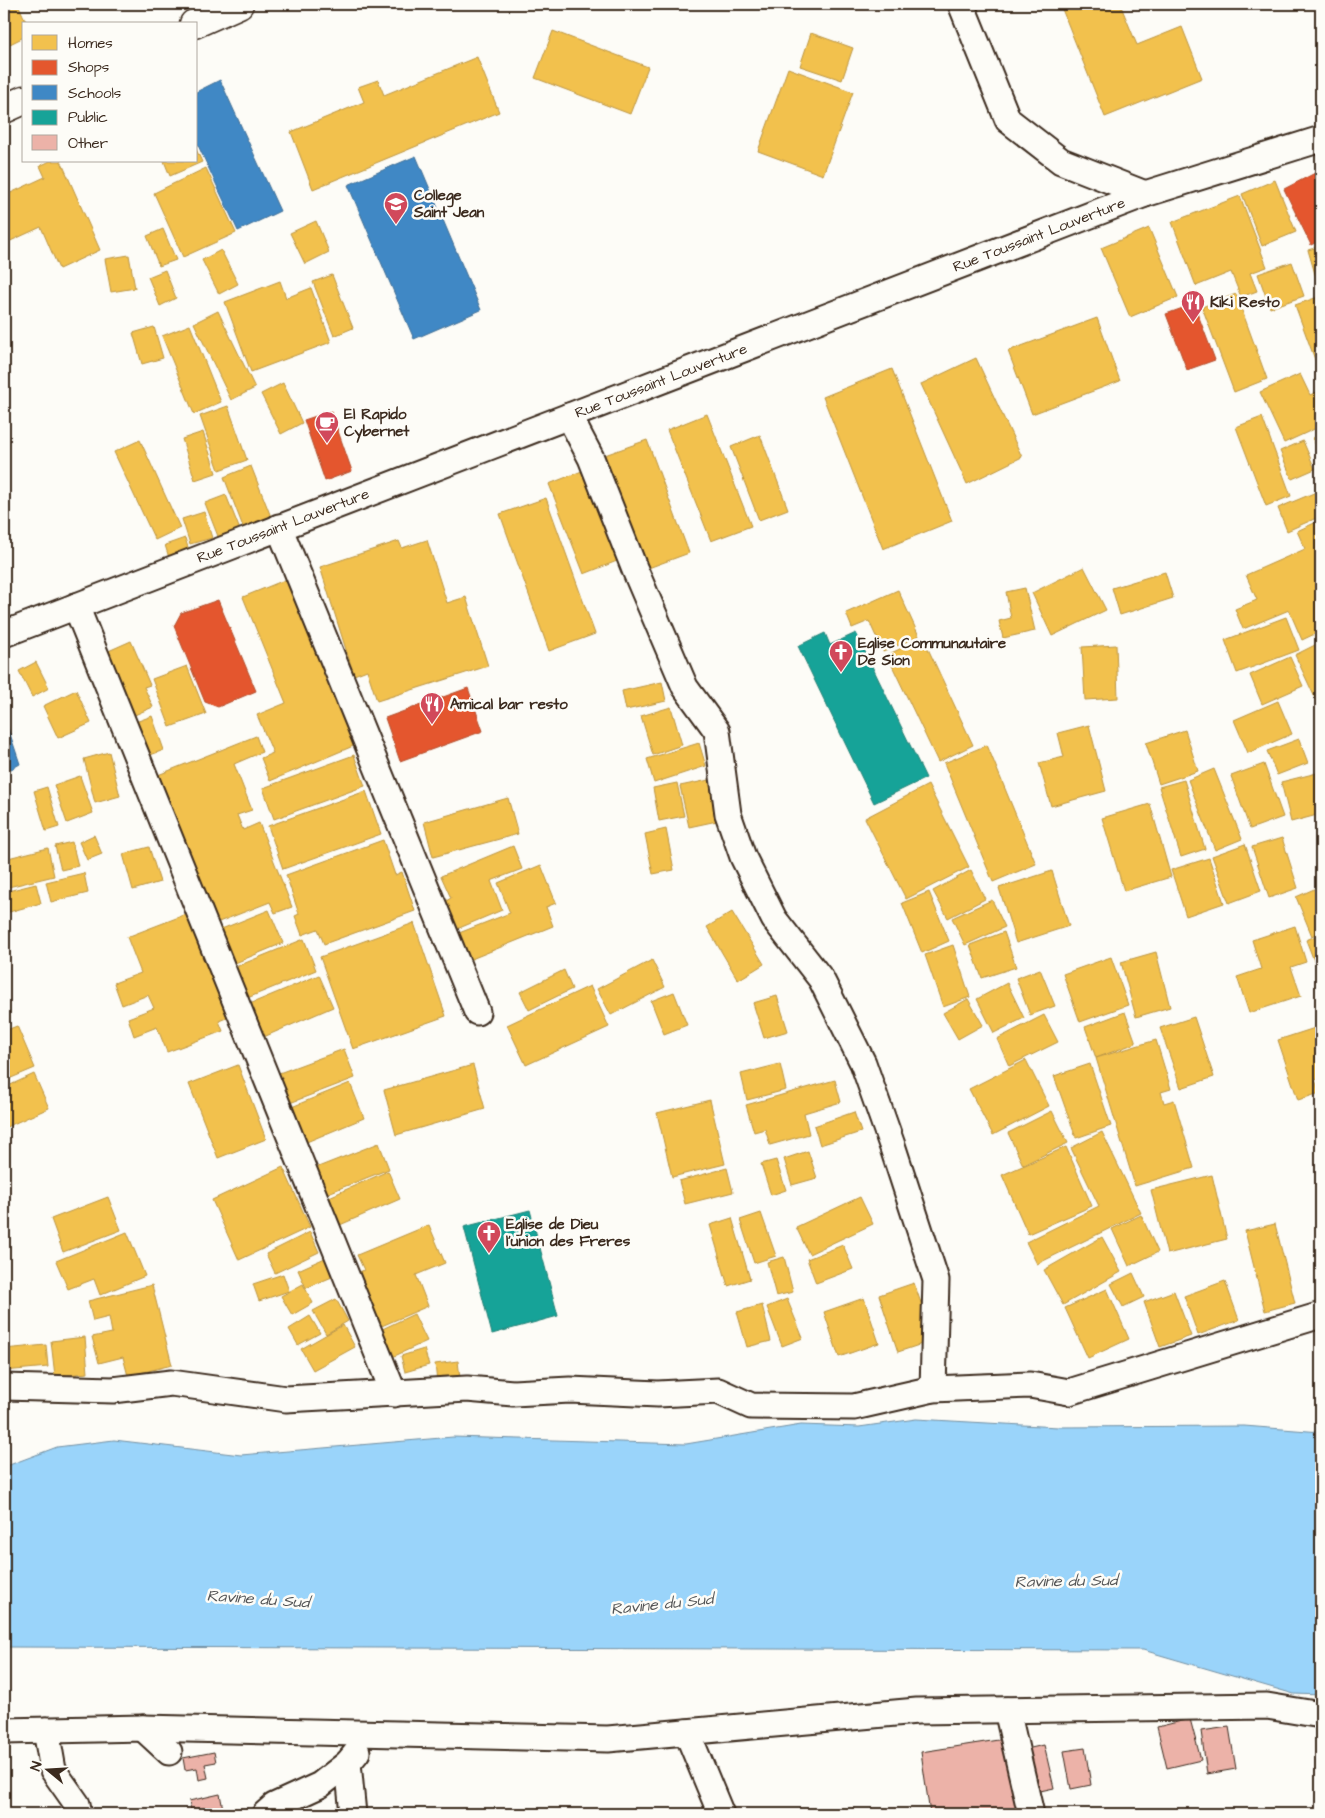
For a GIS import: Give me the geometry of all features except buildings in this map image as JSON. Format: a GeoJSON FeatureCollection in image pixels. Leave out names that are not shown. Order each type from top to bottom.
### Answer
{"type":"FeatureCollection","features":[{"type":"Feature","properties":{"kind":"street"},"geometry":{"type":"LineString","coordinates":[[198,22],[239,4]]}},
{"type":"Feature","properties":{"kind":"street"},"geometry":{"type":"LineString","coordinates":[[961,4],[1008,120],[1061,161],[1145,194]]}},
{"type":"Feature","properties":{"kind":"street"},"geometry":{"type":"LineString","coordinates":[[4,109],[22,101]]}},
{"type":"Feature","properties":{"kind":"street","name":"Rue Toussaint Louverture"},"geometry":{"type":"LineString","coordinates":[[4,634],[1145,194],[1321,138]]}},
{"type":"Feature","properties":{"kind":"street"},"geometry":{"type":"LineString","coordinates":[[569,416],[591,458],[635,570],[685,687],[716,731],[728,814],[743,857],[774,919],[822,979],[863,1063],[936,1280],[933,1390]]}},
{"type":"Feature","properties":{"kind":"street"},"geometry":{"type":"LineString","coordinates":[[279,527],[477,1012]]}},
{"type":"Feature","properties":{"kind":"street"},"geometry":{"type":"LineString","coordinates":[[76,606],[394,1394]]}},
{"type":"Feature","properties":{"kind":"street"},"geometry":{"type":"LineString","coordinates":[[4,1386],[114,1390],[171,1383],[286,1399],[467,1389],[513,1393],[570,1390],[658,1394],[718,1391],[751,1406],[854,1407],[933,1390],[1030,1385],[1069,1392],[1321,1315]]}},
{"type":"Feature","properties":{"kind":"street"},"geometry":{"type":"LineString","coordinates":[[4,1730],[143,1728],[608,1739],[917,1711],[1267,1706],[1321,1716]]}},
{"type":"Feature","properties":{"kind":"street"},"geometry":{"type":"LineString","coordinates":[[1007,1710],[1031,1814]]}},
{"type":"Feature","properties":{"kind":"street"},"geometry":{"type":"LineString","coordinates":[[143,1728],[169,1752]]}},
{"type":"Feature","properties":{"kind":"street"},"geometry":{"type":"LineString","coordinates":[[46,1730],[53,1770],[77,1804],[79,1814]]}},
{"type":"Feature","properties":{"kind":"street"},"geometry":{"type":"LineString","coordinates":[[687,1732],[721,1814]]}},
{"type":"Feature","properties":{"kind":"street"},"geometry":{"type":"LineString","coordinates":[[265,1814],[274,1806],[320,1784],[348,1762],[374,1733]]}},
{"type":"Feature","properties":{"kind":"street"},"geometry":{"type":"LineString","coordinates":[[348,1762],[352,1814]]}},
{"type":"Feature","properties":{"kind":"water","name":"Ravine du Sud"},"geometry":{"type":"Polygon","coordinates":[[[916,1419],[1058,1427],[1244,1426],[1321,1432],[1321,1695],[1294,1694],[1143,1650],[4,1647],[4,1467],[57,1447],[114,1440],[241,1455],[453,1437],[686,1444],[801,1425],[859,1427],[916,1419]]]}},
{"type":"Feature","properties":{"kind":"place","name":"College Saint Jean"},"geometry":{"type":"Point","coordinates":[396,225]}},
{"type":"Feature","properties":{"kind":"place","name":"Kiki Resto"},"geometry":{"type":"Point","coordinates":[1193,323]}},
{"type":"Feature","properties":{"kind":"place","name":"El Rapido Cybernet"},"geometry":{"type":"Point","coordinates":[327,444]}},
{"type":"Feature","properties":{"kind":"place","name":"Eglise Communautaire De Sion"},"geometry":{"type":"Point","coordinates":[841,673]}},
{"type":"Feature","properties":{"kind":"place","name":"Amical bar resto"},"geometry":{"type":"Point","coordinates":[432,725]}},
{"type":"Feature","properties":{"kind":"place","name":"Eglise de Dieu l'union des Freres"},"geometry":{"type":"Point","coordinates":[489,1254]}}]}
